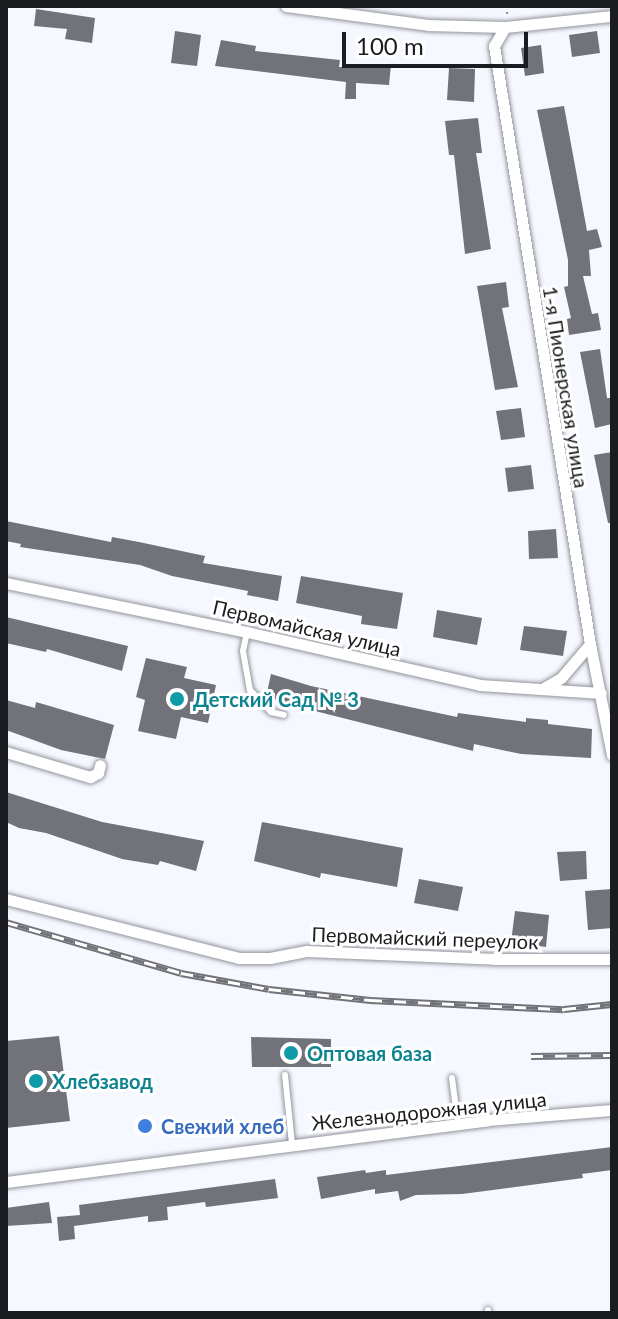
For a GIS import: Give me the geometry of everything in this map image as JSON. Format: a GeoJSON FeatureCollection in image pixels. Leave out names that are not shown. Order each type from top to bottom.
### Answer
{"type":"FeatureCollection","features":[{"type":"Feature","properties":{"kind":"street"},"geometry":{"type":"LineString","coordinates":[[286,6],[428,25],[505,27],[612,16]]}},
{"type":"Feature","properties":{"kind":"street","name":"1-я Пионерская улица"},"geometry":{"type":"LineString","coordinates":[[505,27],[494,46],[590,644],[612,755]]}},
{"type":"Feature","properties":{"kind":"street","name":"Первомайская улица"},"geometry":{"type":"LineString","coordinates":[[6,583],[247,632],[480,685],[601,693]]}},
{"type":"Feature","properties":{"kind":"street"},"geometry":{"type":"LineString","coordinates":[[541,690],[561,678],[590,644]]}},
{"type":"Feature","properties":{"kind":"street"},"geometry":{"type":"LineString","coordinates":[[6,752],[90,777],[98,773],[100,765]]}},
{"type":"Feature","properties":{"kind":"street","name":"Первомайский переулок"},"geometry":{"type":"LineString","coordinates":[[6,899],[254,959],[307,951],[495,959],[612,959]]}},
{"type":"Feature","properties":{"kind":"street","name":"Железнодорожная улица"},"geometry":{"type":"LineString","coordinates":[[6,1182],[458,1124],[612,1110]]}},
{"type":"Feature","properties":{"kind":"lane"},"geometry":{"type":"LineString","coordinates":[[247,632],[243,651],[250,690],[271,712],[284,715]]}},
{"type":"Feature","properties":{"kind":"lane"},"geometry":{"type":"LineString","coordinates":[[285,1075],[292,1144]]}},
{"type":"Feature","properties":{"kind":"lane"},"geometry":{"type":"LineString","coordinates":[[452,1078],[458,1124]]}},
{"type":"Feature","properties":{"kind":"building"},"geometry":{"type":"Polygon","coordinates":[[[36,9],[95,18],[92,43],[65,39],[67,29],[34,26],[36,9]]]}},
{"type":"Feature","properties":{"kind":"building"},"geometry":{"type":"Polygon","coordinates":[[[175,31],[201,35],[197,66],[171,63],[175,31]]]}},
{"type":"Feature","properties":{"kind":"building"},"geometry":{"type":"Polygon","coordinates":[[[597,31],[600,53],[572,57],[569,35],[597,31]]]}},
{"type":"Feature","properties":{"kind":"building"},"geometry":{"type":"Polygon","coordinates":[[[221,40],[256,46],[255,51],[340,60],[339,67],[391,65],[389,85],[356,83],[356,99],[345,99],[346,82],[215,66],[221,40]]]}},
{"type":"Feature","properties":{"kind":"building"},"geometry":{"type":"Polygon","coordinates":[[[541,45],[544,73],[525,76],[521,48],[541,45]]]}},
{"type":"Feature","properties":{"kind":"building"},"geometry":{"type":"Polygon","coordinates":[[[449,68],[475,69],[474,102],[447,100],[449,68]]]}},
{"type":"Feature","properties":{"kind":"building"},"geometry":{"type":"Polygon","coordinates":[[[564,106],[587,231],[597,229],[602,247],[589,250],[591,276],[583,276],[592,314],[598,313],[601,330],[569,335],[567,319],[571,318],[564,287],[568,286],[568,260],[537,110],[564,106]]]}},
{"type":"Feature","properties":{"kind":"building"},"geometry":{"type":"Polygon","coordinates":[[[478,118],[482,153],[476,153],[491,249],[465,254],[454,155],[449,155],[445,121],[478,118]]]}},
{"type":"Feature","properties":{"kind":"building"},"geometry":{"type":"Polygon","coordinates":[[[506,282],[509,307],[502,308],[518,387],[495,390],[477,286],[506,282]]]}},
{"type":"Feature","properties":{"kind":"building"},"geometry":{"type":"Polygon","coordinates":[[[600,349],[607,398],[610,398],[612,407],[612,424],[595,428],[580,352],[600,349]]]}},
{"type":"Feature","properties":{"kind":"building"},"geometry":{"type":"Polygon","coordinates":[[[521,408],[525,437],[501,440],[496,411],[521,408]]]}},
{"type":"Feature","properties":{"kind":"building"},"geometry":{"type":"Polygon","coordinates":[[[612,452],[612,523],[608,523],[594,455],[612,452]]]}},
{"type":"Feature","properties":{"kind":"building"},"geometry":{"type":"Polygon","coordinates":[[[531,465],[534,489],[508,492],[505,468],[531,465]]]}},
{"type":"Feature","properties":{"kind":"building"},"geometry":{"type":"Polygon","coordinates":[[[6,521],[111,542],[112,537],[139,542],[205,556],[203,563],[282,576],[278,601],[247,595],[248,591],[172,576],[140,565],[20,547],[21,544],[6,541],[6,521]]]}},
{"type":"Feature","properties":{"kind":"building"},"geometry":{"type":"Polygon","coordinates":[[[556,529],[558,558],[529,559],[528,531],[556,529]]]}},
{"type":"Feature","properties":{"kind":"building"},"geometry":{"type":"Polygon","coordinates":[[[301,576],[403,593],[397,629],[361,624],[362,616],[296,603],[301,576]]]}},
{"type":"Feature","properties":{"kind":"building"},"geometry":{"type":"Polygon","coordinates":[[[437,610],[482,618],[477,645],[433,637],[437,610]]]}},
{"type":"Feature","properties":{"kind":"building"},"geometry":{"type":"Polygon","coordinates":[[[6,617],[128,646],[122,671],[47,649],[46,652],[6,643],[6,617]]]}},
{"type":"Feature","properties":{"kind":"building"},"geometry":{"type":"Polygon","coordinates":[[[524,626],[567,631],[563,656],[520,650],[524,626]]]}},
{"type":"Feature","properties":{"kind":"building","name":"Детский Сад № 3"},"geometry":{"type":"Polygon","coordinates":[[[146,658],[187,667],[184,678],[216,685],[208,723],[181,717],[176,739],[138,731],[145,700],[136,697],[146,658]]]}},
{"type":"Feature","properties":{"kind":"building"},"geometry":{"type":"Polygon","coordinates":[[[271,674],[311,686],[457,717],[458,713],[526,722],[526,718],[592,729],[591,758],[521,754],[474,744],[473,751],[319,712],[266,697],[271,674]]]}},
{"type":"Feature","properties":{"kind":"building"},"geometry":{"type":"Polygon","coordinates":[[[6,700],[35,708],[36,702],[114,725],[105,759],[61,750],[6,730],[6,700]]]}},
{"type":"Feature","properties":{"kind":"building"},"geometry":{"type":"Polygon","coordinates":[[[6,792],[102,822],[204,841],[196,871],[160,861],[158,865],[122,859],[46,833],[19,828],[6,822],[6,792]]]}},
{"type":"Feature","properties":{"kind":"building"},"geometry":{"type":"Polygon","coordinates":[[[262,822],[403,848],[397,887],[321,873],[320,878],[254,861],[262,822]]]}},
{"type":"Feature","properties":{"kind":"building"},"geometry":{"type":"Polygon","coordinates":[[[586,851],[587,879],[560,881],[557,852],[586,851]]]}},
{"type":"Feature","properties":{"kind":"building"},"geometry":{"type":"Polygon","coordinates":[[[419,879],[463,887],[458,911],[414,903],[419,879]]]}},
{"type":"Feature","properties":{"kind":"building"},"geometry":{"type":"Polygon","coordinates":[[[612,889],[612,928],[588,930],[585,891],[612,889]]]}},
{"type":"Feature","properties":{"kind":"building"},"geometry":{"type":"Polygon","coordinates":[[[515,911],[549,915],[546,947],[511,942],[515,911]]]}},
{"type":"Feature","properties":{"kind":"building","name":"Хлебзавод"},"geometry":{"type":"Polygon","coordinates":[[[59,1036],[70,1121],[6,1128],[6,1041],[59,1036]]]}},
{"type":"Feature","properties":{"kind":"building","name":"Оптовая база"},"geometry":{"type":"Polygon","coordinates":[[[251,1037],[331,1039],[331,1067],[252,1067],[251,1037]]]}},
{"type":"Feature","properties":{"kind":"building"},"geometry":{"type":"Polygon","coordinates":[[[612,1147],[612,1170],[582,1174],[583,1178],[462,1194],[416,1195],[400,1201],[398,1191],[375,1194],[375,1189],[321,1199],[317,1177],[365,1170],[366,1173],[386,1170],[386,1175],[612,1147]]]}},
{"type":"Feature","properties":{"kind":"building"},"geometry":{"type":"Polygon","coordinates":[[[275,1179],[278,1198],[206,1207],[205,1202],[167,1207],[168,1220],[148,1222],[148,1216],[74,1226],[75,1239],[59,1241],[57,1217],[80,1215],[79,1205],[275,1179]]]}},
{"type":"Feature","properties":{"kind":"building"},"geometry":{"type":"Polygon","coordinates":[[[49,1202],[52,1223],[6,1226],[6,1208],[49,1202]]]}},
{"type":"Feature","properties":{"kind":"railway"},"geometry":{"type":"LineString","coordinates":[[6,922],[181,973],[269,989],[370,1000],[564,1009],[612,1004]]}},
{"type":"Feature","properties":{"kind":"railway"},"geometry":{"type":"LineString","coordinates":[[531,1056],[612,1055]]}},
{"type":"Feature","properties":{"kind":"place","name":"Детский Сад № 3"},"geometry":{"type":"Point","coordinates":[177,699]}},
{"type":"Feature","properties":{"kind":"place","name":"Оптовая база"},"geometry":{"type":"Point","coordinates":[291,1053]}},
{"type":"Feature","properties":{"kind":"place","name":"Хлебзавод"},"geometry":{"type":"Point","coordinates":[36,1081]}},
{"type":"Feature","properties":{"kind":"place","name":"Свежий хлеб"},"geometry":{"type":"Point","coordinates":[145,1126]}}]}
